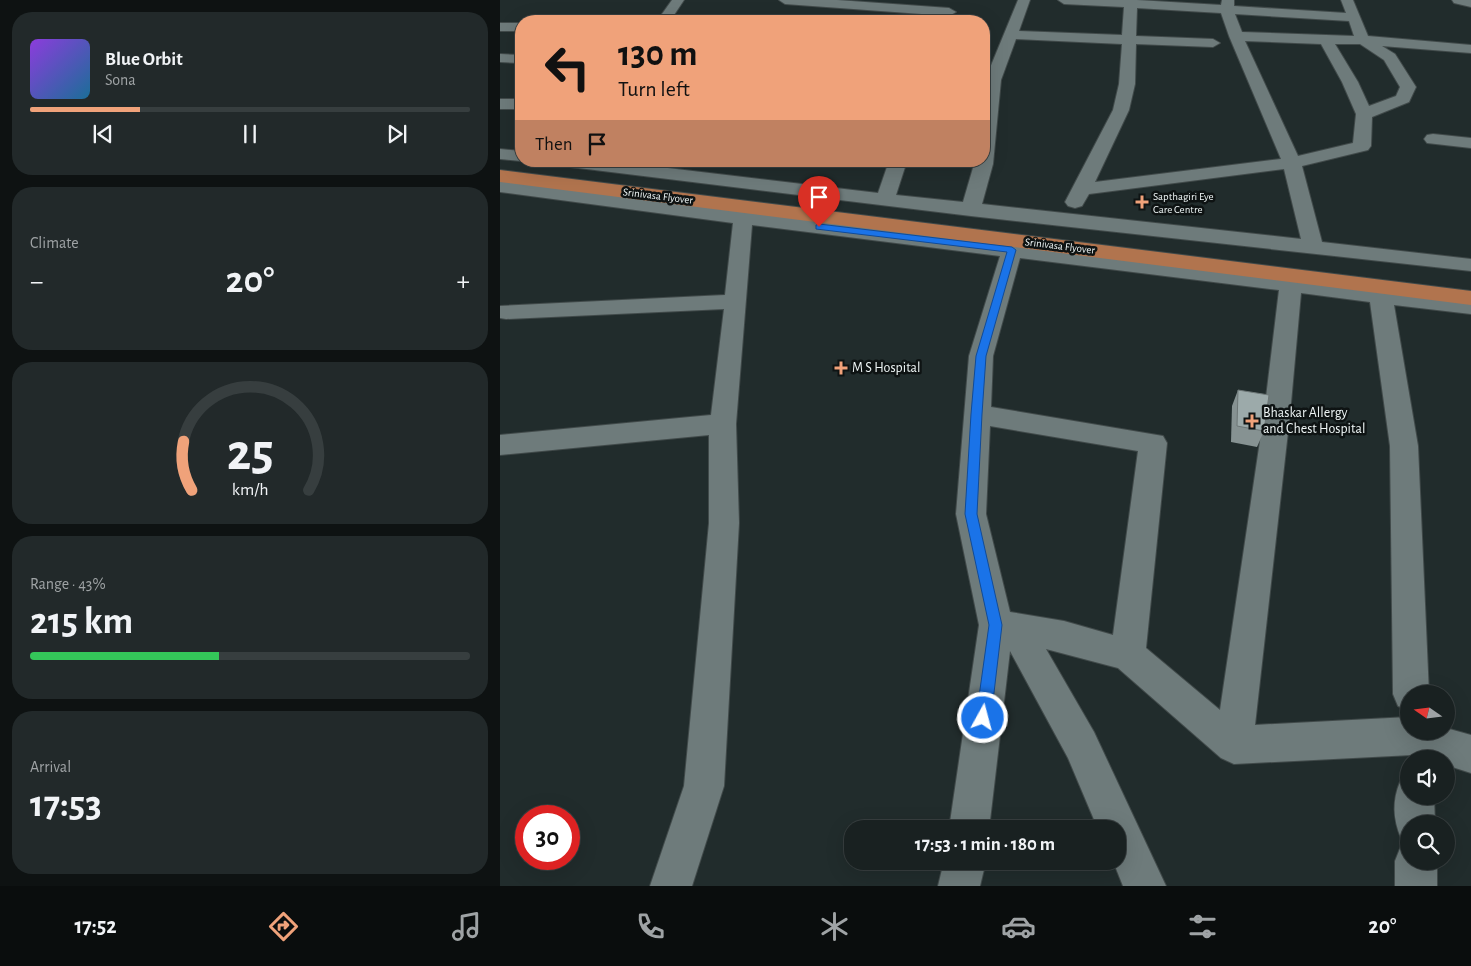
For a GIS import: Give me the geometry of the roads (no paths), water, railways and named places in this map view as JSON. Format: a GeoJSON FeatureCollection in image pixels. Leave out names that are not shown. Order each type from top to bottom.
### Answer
{"type":"FeatureCollection","features":[{"type":"Feature","properties":{"kind":"main road","name":"Srinivasa Flyover"},"geometry":{"type":"LineString","coordinates":[[500,163],[515,165]]}},
{"type":"Feature","properties":{"kind":"main road","name":"Srinivasa Flyover"},"geometry":{"type":"LineString","coordinates":[[532,167],[1471,283]]}},
{"type":"Feature","properties":{"kind":"main road","name":"Srinivasa Flyover"},"geometry":{"type":"LineString","coordinates":[[500,176],[1471,298]]}},
{"type":"Feature","properties":{"kind":"street"},"geometry":{"type":"LineString","coordinates":[[667,15],[678,0]]}},
{"type":"Feature","properties":{"kind":"street"},"geometry":{"type":"LineString","coordinates":[[785,0],[820,3],[870,3],[949,13]]}},
{"type":"Feature","properties":{"kind":"street"},"geometry":{"type":"LineString","coordinates":[[990,108],[993,80],[1024,0]]}},
{"type":"Feature","properties":{"kind":"street"},"geometry":{"type":"LineString","coordinates":[[1064,0],[1228,6],[1283,13],[1355,17]]}},
{"type":"Feature","properties":{"kind":"street"},"geometry":{"type":"LineString","coordinates":[[1347,0],[1363,40],[1390,57],[1408,87],[1403,99],[1364,114]]}},
{"type":"Feature","properties":{"kind":"street"},"geometry":{"type":"LineString","coordinates":[[1458,0],[1471,3]]}},
{"type":"Feature","properties":{"kind":"street"},"geometry":{"type":"LineString","coordinates":[[1066,219],[1121,110],[1127,84],[1131,2]]}},
{"type":"Feature","properties":{"kind":"street"},"geometry":{"type":"LineString","coordinates":[[807,15],[820,3]]}},
{"type":"Feature","properties":{"kind":"street"},"geometry":{"type":"LineString","coordinates":[[1228,6],[1236,36],[1292,162],[1313,247]]}},
{"type":"Feature","properties":{"kind":"street"},"geometry":{"type":"LineString","coordinates":[[1283,13],[1286,39]]}},
{"type":"Feature","properties":{"kind":"street"},"geometry":{"type":"LineString","coordinates":[[500,27],[515,28]]}},
{"type":"Feature","properties":{"kind":"street"},"geometry":{"type":"LineString","coordinates":[[1010,35],[1214,43]]}},
{"type":"Feature","properties":{"kind":"street"},"geometry":{"type":"LineString","coordinates":[[1236,36],[1363,40],[1471,49]]}},
{"type":"Feature","properties":{"kind":"street"},"geometry":{"type":"LineString","coordinates":[[1081,189],[1292,162],[1362,146],[1364,114],[1350,82],[1326,40]]}},
{"type":"Feature","properties":{"kind":"street"},"geometry":{"type":"LineString","coordinates":[[500,58],[515,58]]}},
{"type":"Feature","properties":{"kind":"street"},"geometry":{"type":"LineString","coordinates":[[501,106],[515,105]]}},
{"type":"Feature","properties":{"kind":"street"},"geometry":{"type":"LineString","coordinates":[[1433,139],[1471,143]]}},
{"type":"Feature","properties":{"kind":"street"},"geometry":{"type":"LineString","coordinates":[[500,154],[515,155]]}},
{"type":"Feature","properties":{"kind":"street"},"geometry":{"type":"LineString","coordinates":[[612,167],[971,210],[1471,265]]}},
{"type":"Feature","properties":{"kind":"street"},"geometry":{"type":"LineString","coordinates":[[885,200],[896,167]]}},
{"type":"Feature","properties":{"kind":"street"},"geometry":{"type":"LineString","coordinates":[[971,210],[983,167]]}},
{"type":"Feature","properties":{"kind":"street"},"geometry":{"type":"LineString","coordinates":[[500,186],[743,218],[1471,307]]}},
{"type":"Feature","properties":{"kind":"street"},"geometry":{"type":"LineString","coordinates":[[671,886],[704,786],[724,523],[722,424],[743,218]]}},
{"type":"Feature","properties":{"kind":"street"},"geometry":{"type":"LineString","coordinates":[[1012,250],[981,356],[971,514],[1005,626],[1081,745],[1145,886]]}},
{"type":"Feature","properties":{"kind":"street"},"geometry":{"type":"LineString","coordinates":[[1234,745],[1277,414],[1291,285]]}},
{"type":"Feature","properties":{"kind":"street"},"geometry":{"type":"LineString","coordinates":[[1381,296],[1404,446],[1411,685]]}},
{"type":"Feature","properties":{"kind":"street"},"geometry":{"type":"LineString","coordinates":[[506,312],[736,301]]}},
{"type":"Feature","properties":{"kind":"street"},"geometry":{"type":"LineString","coordinates":[[977,414],[1153,443],[1128,655]]}},
{"type":"Feature","properties":{"kind":"street"},"geometry":{"type":"LineString","coordinates":[[500,445],[722,424]]}},
{"type":"Feature","properties":{"kind":"street"},"geometry":{"type":"LineString","coordinates":[[1005,626],[1064,637],[1128,655],[1234,745],[1413,742],[1471,754]]}},
{"type":"Feature","properties":{"kind":"street"},"geometry":{"type":"LineString","coordinates":[[971,820],[1005,626]]}},
{"type":"Feature","properties":{"kind":"street"},"geometry":{"type":"LineString","coordinates":[[959,886],[962,870]]}},
{"type":"Feature","properties":{"kind":"street"},"geometry":{"type":"LineString","coordinates":[[1416,870],[1416,886]]}},
{"type":"Feature","properties":{"kind":"place","name":"Sapthagiri Eye Care Centre"},"geometry":{"type":"Point","coordinates":[1142,202]}},
{"type":"Feature","properties":{"kind":"place","name":"M S Hospital"},"geometry":{"type":"Point","coordinates":[841,368]}},
{"type":"Feature","properties":{"kind":"place","name":"Bhaskar Allergy and Chest Hospital"},"geometry":{"type":"Point","coordinates":[1252,421]}}]}
